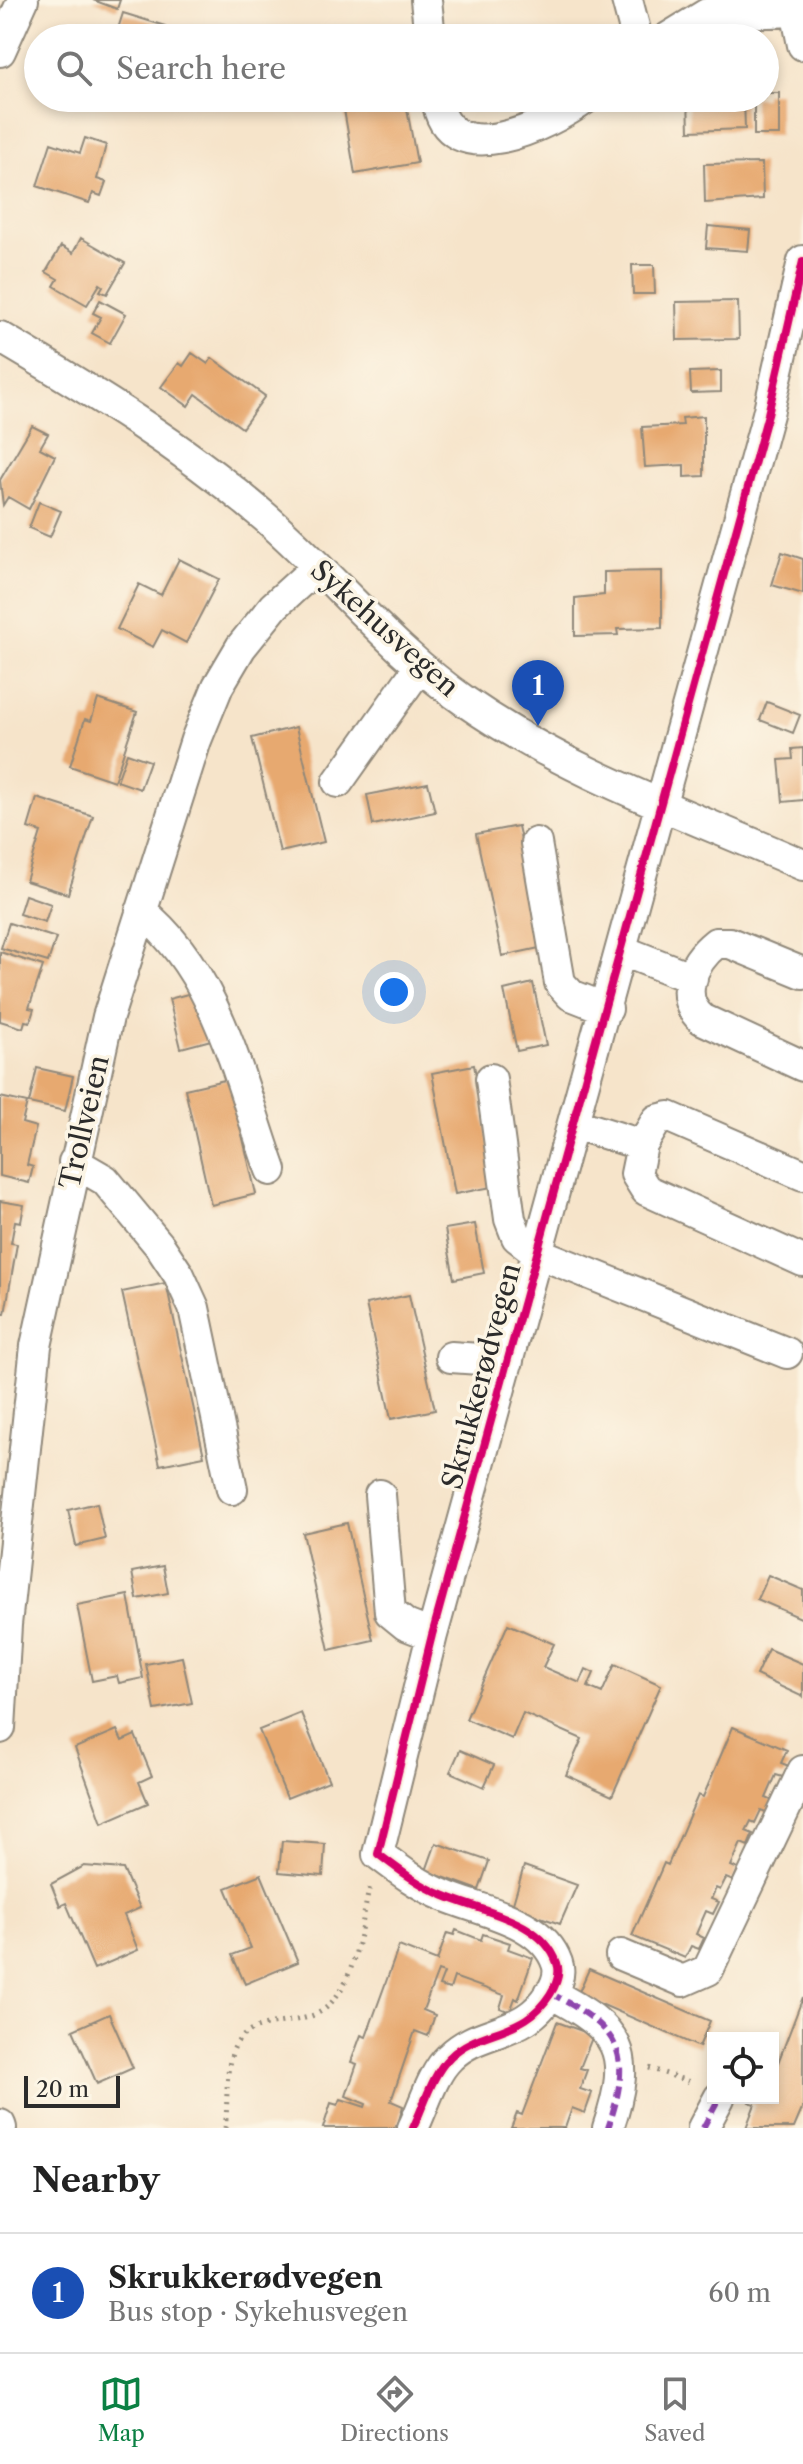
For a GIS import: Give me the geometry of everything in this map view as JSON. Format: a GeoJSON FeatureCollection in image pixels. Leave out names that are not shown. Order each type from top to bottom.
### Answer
{"type":"FeatureCollection","features":[{"type":"Feature","properties":{"kind":"street"},"geometry":{"type":"LineString","coordinates":[[0,51],[23,0]]}},
{"type":"Feature","properties":{"kind":"street"},"geometry":{"type":"LineString","coordinates":[[426,0],[429,24]]}},
{"type":"Feature","properties":{"kind":"street"},"geometry":{"type":"LineString","coordinates":[[627,0],[633,24]]}},
{"type":"Feature","properties":{"kind":"street"},"geometry":{"type":"LineString","coordinates":[[691,24],[707,14],[795,6],[803,45]]}},
{"type":"Feature","properties":{"kind":"street"},"geometry":{"type":"LineString","coordinates":[[439,112],[452,129],[468,139],[482,141],[534,126],[566,112]]}},
{"type":"Feature","properties":{"kind":"street","name":"Skrukkerødvegen"},"geometry":{"type":"LineString","coordinates":[[378,1854],[432,1635],[623,951],[768,414],[803,261]]}},
{"type":"Feature","properties":{"kind":"street","name":"Sykehusvegen"},"geometry":{"type":"LineString","coordinates":[[0,337],[182,452],[267,518],[420,666],[505,727],[607,781],[803,865]]}},
{"type":"Feature","properties":{"kind":"street","name":"Trollveien"},"geometry":{"type":"LineString","coordinates":[[0,1728],[6,1625],[36,1346],[108,1017],[196,740],[218,686],[241,647],[274,606],[317,567]]}},
{"type":"Feature","properties":{"kind":"street"},"geometry":{"type":"LineString","coordinates":[[338,782],[420,666]]}},
{"type":"Feature","properties":{"kind":"street"},"geometry":{"type":"LineString","coordinates":[[536,843],[560,983],[571,995],[607,1009]]}},
{"type":"Feature","properties":{"kind":"street"},"geometry":{"type":"LineString","coordinates":[[141,911],[160,926],[191,963],[212,1003],[271,1170]]}},
{"type":"Feature","properties":{"kind":"street"},"geometry":{"type":"LineString","coordinates":[[803,973],[730,943],[716,943],[707,950],[686,995],[689,1009],[695,1014],[803,1066]]}},
{"type":"Feature","properties":{"kind":"street"},"geometry":{"type":"LineString","coordinates":[[623,951],[692,978]]}},
{"type":"Feature","properties":{"kind":"street"},"geometry":{"type":"LineString","coordinates":[[491,1079],[510,1219],[517,1237],[538,1253],[787,1353]]}},
{"type":"Feature","properties":{"kind":"street"},"geometry":{"type":"LineString","coordinates":[[803,1175],[678,1119],[657,1120],[642,1145],[636,1174],[646,1190],[803,1261]]}},
{"type":"Feature","properties":{"kind":"street"},"geometry":{"type":"LineString","coordinates":[[575,1124],[642,1145]]}},
{"type":"Feature","properties":{"kind":"street"},"geometry":{"type":"LineString","coordinates":[[74,1162],[105,1180],[159,1245],[179,1275],[194,1308],[232,1489]]}},
{"type":"Feature","properties":{"kind":"street"},"geometry":{"type":"LineString","coordinates":[[451,1357],[508,1361]]}},
{"type":"Feature","properties":{"kind":"street"},"geometry":{"type":"LineString","coordinates":[[380,1495],[390,1612],[406,1625],[432,1635]]}},
{"type":"Feature","properties":{"kind":"street"},"geometry":{"type":"LineString","coordinates":[[621,1955],[683,1981],[703,1975],[713,1962],[803,1771]]}},
{"type":"Feature","properties":{"kind":"street"},"geometry":{"type":"LineString","coordinates":[[378,1854],[409,1878],[528,1929],[544,1940],[559,1969],[550,1993],[524,2021],[470,2041],[450,2057],[441,2067],[413,2128]]}},
{"type":"Feature","properties":{"kind":"street"},"geometry":{"type":"LineString","coordinates":[[550,1993],[587,2012],[607,2029],[619,2046],[621,2084],[608,2128]]}},
{"type":"Feature","properties":{"kind":"street"},"geometry":{"type":"LineString","coordinates":[[703,2128],[708,2104]]}},
{"type":"Feature","properties":{"kind":"path"},"geometry":{"type":"LineString","coordinates":[[225,2128],[231,2056],[239,2039],[258,2028],[308,2019],[329,2005],[343,1985],[378,1854]]}},
{"type":"Feature","properties":{"kind":"path"},"geometry":{"type":"LineString","coordinates":[[622,2065],[651,2068],[707,2090]]}},
{"type":"Feature","properties":{"kind":"building"},"geometry":{"type":"Polygon","coordinates":[[[93,0],[120,0],[117,9],[93,0]]]}},
{"type":"Feature","properties":{"kind":"building"},"geometry":{"type":"Polygon","coordinates":[[[123,13],[159,24],[120,24],[123,13]]]}},
{"type":"Feature","properties":{"kind":"building"},"geometry":{"type":"Polygon","coordinates":[[[344,112],[408,112],[417,163],[355,174],[344,112]]]}},
{"type":"Feature","properties":{"kind":"building"},"geometry":{"type":"Polygon","coordinates":[[[688,112],[744,112],[745,129],[689,131],[688,112]]]}},
{"type":"Feature","properties":{"kind":"building"},"geometry":{"type":"Polygon","coordinates":[[[754,112],[779,112],[779,135],[754,135],[754,112]]]}},
{"type":"Feature","properties":{"kind":"building"},"geometry":{"type":"Polygon","coordinates":[[[85,138],[106,145],[97,179],[106,182],[101,196],[93,193],[89,203],[37,186],[51,143],[80,153],[85,138]]]}},
{"type":"Feature","properties":{"kind":"building"},"geometry":{"type":"Polygon","coordinates":[[[762,163],[763,199],[705,203],[704,164],[762,163]]]}},
{"type":"Feature","properties":{"kind":"building"},"geometry":{"type":"Polygon","coordinates":[[[708,226],[750,230],[748,251],[706,248],[708,226]]]}},
{"type":"Feature","properties":{"kind":"building"},"geometry":{"type":"Polygon","coordinates":[[[81,238],[125,263],[107,294],[100,291],[103,286],[100,284],[87,305],[54,286],[58,279],[46,272],[61,246],[73,253],[81,238]]]}},
{"type":"Feature","properties":{"kind":"building"},"geometry":{"type":"Polygon","coordinates":[[[632,265],[654,265],[655,294],[633,294],[632,265]]]}},
{"type":"Feature","properties":{"kind":"building"},"geometry":{"type":"Polygon","coordinates":[[[100,300],[126,314],[110,343],[92,333],[101,317],[93,313],[100,300]]]}},
{"type":"Feature","properties":{"kind":"building"},"geometry":{"type":"Polygon","coordinates":[[[738,301],[739,339],[677,340],[676,302],[738,301]]]}},
{"type":"Feature","properties":{"kind":"building"},"geometry":{"type":"Polygon","coordinates":[[[192,353],[208,364],[212,358],[265,396],[242,428],[196,394],[188,406],[161,387],[179,363],[183,366],[192,353]]]}},
{"type":"Feature","properties":{"kind":"building"},"geometry":{"type":"Polygon","coordinates":[[[721,371],[721,392],[691,393],[690,372],[721,371]]]}},
{"type":"Feature","properties":{"kind":"building"},"geometry":{"type":"Polygon","coordinates":[[[704,416],[704,476],[684,477],[684,465],[645,467],[642,427],[683,425],[682,418],[704,416]]]}},
{"type":"Feature","properties":{"kind":"building"},"geometry":{"type":"Polygon","coordinates":[[[32,426],[48,434],[40,448],[55,456],[29,509],[8,497],[3,505],[0,480],[32,426]]]}},
{"type":"Feature","properties":{"kind":"building"},"geometry":{"type":"Polygon","coordinates":[[[39,502],[61,511],[50,537],[29,528],[39,502]]]}},
{"type":"Feature","properties":{"kind":"building"},"geometry":{"type":"Polygon","coordinates":[[[782,552],[803,559],[803,594],[772,585],[782,552]]]}},
{"type":"Feature","properties":{"kind":"building"},"geometry":{"type":"Polygon","coordinates":[[[179,559],[219,579],[186,643],[162,630],[153,647],[117,629],[139,584],[161,595],[179,559]]]}},
{"type":"Feature","properties":{"kind":"building"},"geometry":{"type":"Polygon","coordinates":[[[662,571],[662,628],[617,629],[618,635],[575,636],[575,598],[604,595],[604,572],[662,571]]]}},
{"type":"Feature","properties":{"kind":"building"},"geometry":{"type":"Polygon","coordinates":[[[98,699],[137,712],[114,781],[70,766],[85,719],[91,721],[98,699]]]}},
{"type":"Feature","properties":{"kind":"building"},"geometry":{"type":"Polygon","coordinates":[[[767,702],[800,715],[793,733],[760,720],[767,702]]]}},
{"type":"Feature","properties":{"kind":"building"},"geometry":{"type":"Polygon","coordinates":[[[296,727],[324,842],[280,852],[252,738],[296,727]]]}},
{"type":"Feature","properties":{"kind":"building"},"geometry":{"type":"Polygon","coordinates":[[[803,748],[803,800],[783,802],[779,760],[793,759],[792,749],[803,748]]]}},
{"type":"Feature","properties":{"kind":"building"},"geometry":{"type":"Polygon","coordinates":[[[127,753],[150,761],[140,789],[117,781],[127,753]]]}},
{"type":"Feature","properties":{"kind":"building"},"geometry":{"type":"Polygon","coordinates":[[[428,783],[435,812],[373,825],[367,795],[428,783]]]}},
{"type":"Feature","properties":{"kind":"building"},"geometry":{"type":"Polygon","coordinates":[[[37,798],[93,816],[68,894],[26,881],[41,832],[28,828],[37,798]]]}},
{"type":"Feature","properties":{"kind":"building"},"geometry":{"type":"Polygon","coordinates":[[[518,826],[544,947],[502,956],[476,834],[518,826]]]}},
{"type":"Feature","properties":{"kind":"building"},"geometry":{"type":"Polygon","coordinates":[[[25,895],[51,904],[45,922],[19,914],[25,895]]]}},
{"type":"Feature","properties":{"kind":"building"},"geometry":{"type":"Polygon","coordinates":[[[9,923],[56,938],[48,962],[1,948],[9,923]]]}},
{"type":"Feature","properties":{"kind":"building"},"geometry":{"type":"Polygon","coordinates":[[[0,952],[43,966],[29,1008],[34,1009],[30,1022],[25,1021],[23,1028],[0,1021],[0,952]]]}},
{"type":"Feature","properties":{"kind":"building"},"geometry":{"type":"Polygon","coordinates":[[[533,983],[546,1045],[517,1051],[504,990],[533,983]]]}},
{"type":"Feature","properties":{"kind":"building"},"geometry":{"type":"Polygon","coordinates":[[[199,991],[211,1040],[181,1048],[169,999],[199,991]]]}},
{"type":"Feature","properties":{"kind":"building"},"geometry":{"type":"Polygon","coordinates":[[[474,1065],[497,1186],[455,1194],[432,1073],[474,1065]]]}},
{"type":"Feature","properties":{"kind":"building"},"geometry":{"type":"Polygon","coordinates":[[[37,1068],[73,1076],[65,1111],[29,1103],[37,1068]]]}},
{"type":"Feature","properties":{"kind":"building"},"geometry":{"type":"Polygon","coordinates":[[[229,1079],[256,1194],[211,1205],[185,1089],[229,1079]]]}},
{"type":"Feature","properties":{"kind":"building"},"geometry":{"type":"Polygon","coordinates":[[[0,1097],[27,1103],[22,1123],[36,1127],[27,1165],[33,1167],[29,1183],[0,1176],[0,1097]]]}},
{"type":"Feature","properties":{"kind":"building"},"geometry":{"type":"Polygon","coordinates":[[[0,1201],[24,1205],[21,1222],[15,1221],[11,1243],[17,1244],[5,1314],[0,1314],[0,1201]]]}},
{"type":"Feature","properties":{"kind":"building"},"geometry":{"type":"Polygon","coordinates":[[[475,1224],[484,1273],[454,1279],[445,1229],[475,1224]]]}},
{"type":"Feature","properties":{"kind":"building"},"geometry":{"type":"Polygon","coordinates":[[[166,1283],[204,1456],[160,1465],[122,1292],[166,1283]]]}},
{"type":"Feature","properties":{"kind":"building"},"geometry":{"type":"Polygon","coordinates":[[[409,1295],[435,1410],[391,1419],[366,1304],[409,1295]]]}},
{"type":"Feature","properties":{"kind":"building"},"geometry":{"type":"Polygon","coordinates":[[[97,1503],[105,1539],[76,1546],[68,1510],[97,1503]]]}},
{"type":"Feature","properties":{"kind":"building"},"geometry":{"type":"Polygon","coordinates":[[[347,1523],[373,1640],[329,1650],[303,1533],[347,1523]]]}},
{"type":"Feature","properties":{"kind":"building"},"geometry":{"type":"Polygon","coordinates":[[[163,1566],[168,1593],[137,1599],[132,1572],[163,1566]]]}},
{"type":"Feature","properties":{"kind":"building"},"geometry":{"type":"Polygon","coordinates":[[[768,1575],[803,1590],[803,1619],[757,1599],[768,1575]]]}},
{"type":"Feature","properties":{"kind":"building"},"geometry":{"type":"Polygon","coordinates":[[[128,1595],[143,1678],[119,1683],[117,1676],[92,1681],[77,1605],[128,1595]]]}},
{"type":"Feature","properties":{"kind":"building"},"geometry":{"type":"Polygon","coordinates":[[[508,1624],[554,1644],[543,1667],[580,1683],[586,1669],[594,1673],[588,1687],[602,1693],[615,1664],[661,1685],[612,1796],[566,1775],[582,1739],[523,1713],[512,1739],[466,1719],[508,1624]]]}},
{"type":"Feature","properties":{"kind":"building"},"geometry":{"type":"Polygon","coordinates":[[[768,1649],[803,1664],[803,1697],[756,1675],[768,1649]]]}},
{"type":"Feature","properties":{"kind":"building"},"geometry":{"type":"Polygon","coordinates":[[[182,1657],[192,1703],[155,1710],[146,1664],[182,1657]]]}},
{"type":"Feature","properties":{"kind":"building"},"geometry":{"type":"Polygon","coordinates":[[[301,1713],[329,1781],[287,1798],[259,1730],[301,1713]]]}},
{"type":"Feature","properties":{"kind":"building"},"geometry":{"type":"Polygon","coordinates":[[[733,1727],[787,1750],[781,1763],[789,1766],[783,1777],[776,1775],[766,1798],[773,1801],[768,1813],[761,1810],[755,1823],[751,1821],[746,1831],[753,1834],[748,1846],[741,1843],[731,1866],[738,1869],[733,1881],[726,1878],[720,1890],[716,1888],[711,1899],[719,1902],[713,1914],[706,1911],[696,1934],[704,1938],[699,1949],[691,1946],[685,1958],[632,1936],[664,1863],[668,1865],[698,1795],[703,1797],[733,1727]]]}},
{"type":"Feature","properties":{"kind":"building"},"geometry":{"type":"Polygon","coordinates":[[[117,1730],[122,1741],[135,1735],[152,1776],[139,1782],[148,1803],[102,1823],[75,1748],[117,1730]]]}},
{"type":"Feature","properties":{"kind":"building"},"geometry":{"type":"Polygon","coordinates":[[[460,1750],[494,1765],[484,1787],[450,1772],[460,1750]]]}},
{"type":"Feature","properties":{"kind":"building"},"geometry":{"type":"Polygon","coordinates":[[[282,1841],[325,1844],[323,1876],[279,1872],[282,1841]]]}},
{"type":"Feature","properties":{"kind":"building"},"geometry":{"type":"Polygon","coordinates":[[[436,1843],[489,1861],[479,1890],[426,1871],[436,1843]]]}},
{"type":"Feature","properties":{"kind":"building"},"geometry":{"type":"Polygon","coordinates":[[[84,1866],[123,1869],[140,1908],[124,1915],[138,1950],[94,1969],[66,1903],[60,1906],[51,1884],[84,1866]]]}},
{"type":"Feature","properties":{"kind":"building"},"geometry":{"type":"Polygon","coordinates":[[[524,1866],[577,1885],[560,1924],[512,1907],[524,1866]]]}},
{"type":"Feature","properties":{"kind":"building"},"geometry":{"type":"Polygon","coordinates":[[[261,1874],[298,1962],[245,1984],[232,1955],[251,1948],[226,1888],[261,1874]]]}},
{"type":"Feature","properties":{"kind":"building"},"geometry":{"type":"Polygon","coordinates":[[[456,1930],[481,1940],[483,1934],[510,1943],[508,1949],[533,1958],[518,2000],[515,1998],[510,2012],[500,2008],[504,1995],[454,1977],[450,1989],[439,1986],[444,1973],[438,1971],[423,2010],[435,2015],[428,2036],[415,2031],[391,2101],[403,2106],[398,2124],[394,2128],[323,2128],[331,2103],[338,2105],[341,2099],[365,2107],[366,2104],[346,2096],[357,2064],[351,2062],[361,2035],[366,2037],[399,1946],[437,1961],[447,1933],[454,1935],[456,1930]]]}},
{"type":"Feature","properties":{"kind":"building"},"geometry":{"type":"Polygon","coordinates":[[[589,1969],[710,2021],[699,2047],[578,1994],[589,1969]]]}},
{"type":"Feature","properties":{"kind":"building"},"geometry":{"type":"Polygon","coordinates":[[[803,1997],[803,2107],[794,2128],[746,2128],[755,2104],[779,2104],[779,2060],[803,1997]]]}},
{"type":"Feature","properties":{"kind":"building"},"geometry":{"type":"Polygon","coordinates":[[[109,2014],[133,2068],[97,2084],[73,2030],[109,2014]]]}},
{"type":"Feature","properties":{"kind":"building"},"geometry":{"type":"Polygon","coordinates":[[[557,2022],[593,2035],[580,2068],[587,2070],[580,2089],[592,2093],[585,2113],[572,2108],[565,2128],[511,2128],[517,2113],[522,2115],[557,2022]]]}},
{"type":"Feature","properties":{"kind":"marked path"},"geometry":{"type":"LineString","coordinates":[[550,1993],[592,2018],[615,2045],[620,2061],[620,2079],[608,2128]]}},
{"type":"Feature","properties":{"kind":"marked path"},"geometry":{"type":"LineString","coordinates":[[703,2128],[716,2104]]}},
{"type":"Feature","properties":{"kind":"cycle path"},"geometry":{"type":"LineString","coordinates":[[413,2128],[433,2081],[450,2057],[468,2044],[532,2015],[545,2002],[557,1978],[557,1963],[549,1948],[525,1927],[436,1892],[378,1854],[432,1635],[768,414],[803,261]]}},
{"type":"Feature","properties":{"kind":"place","name":"Skrukkerødvegen"},"geometry":{"type":"Point","coordinates":[538,726]}}]}
